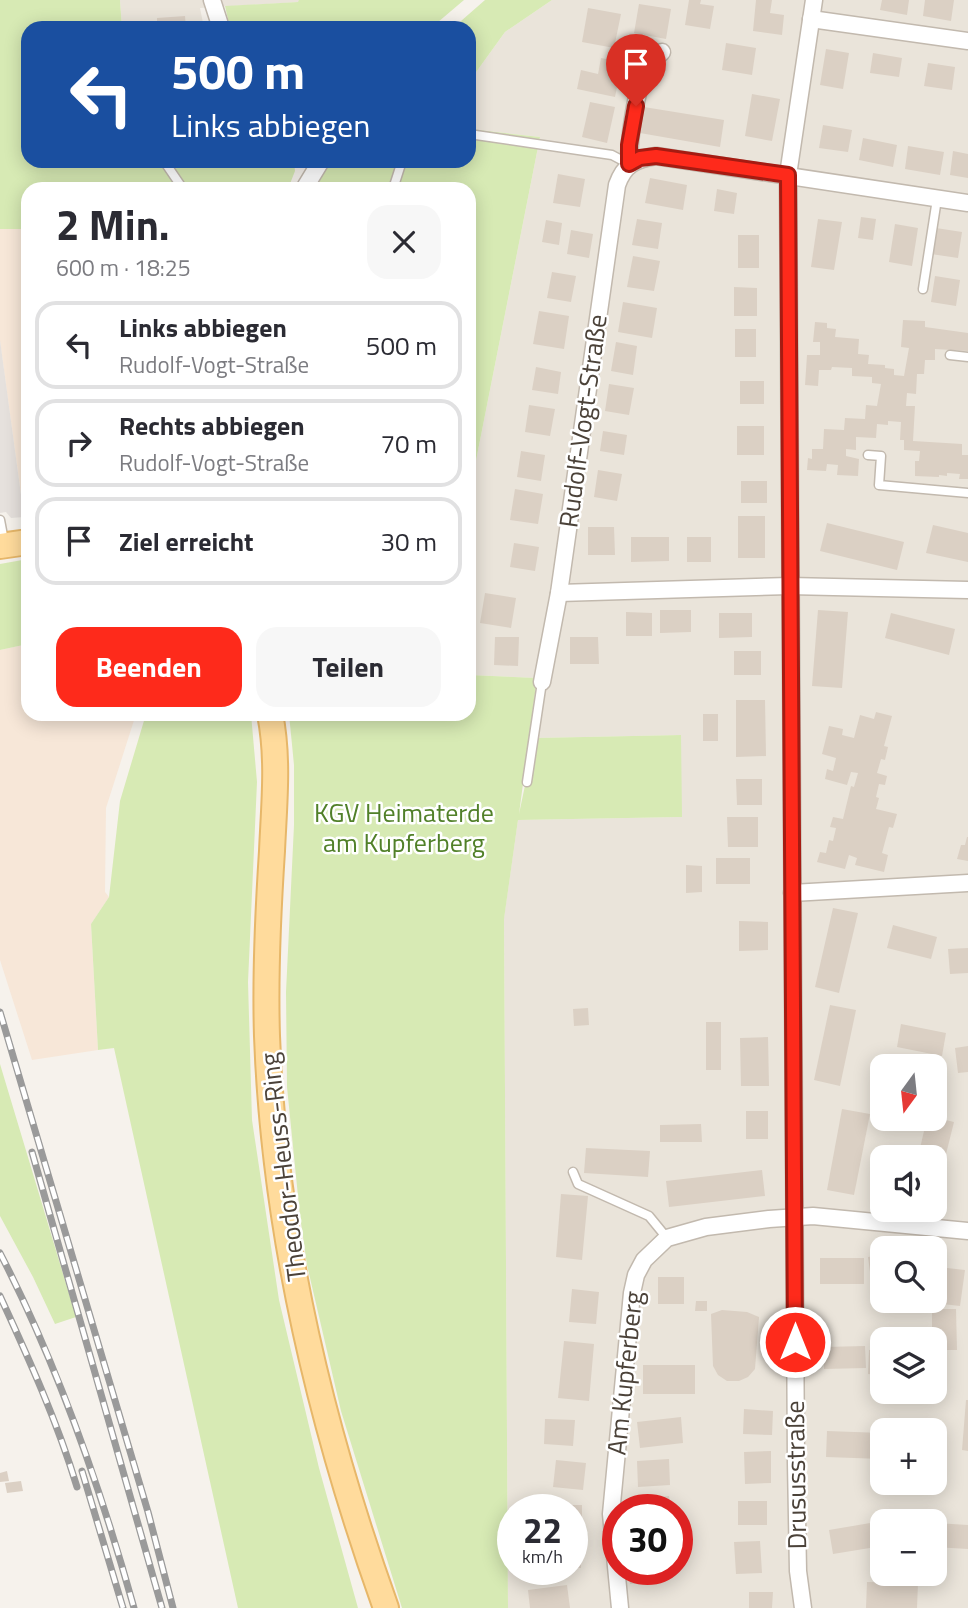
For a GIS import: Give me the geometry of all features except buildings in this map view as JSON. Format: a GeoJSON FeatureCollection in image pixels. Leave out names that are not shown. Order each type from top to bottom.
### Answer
{"type":"FeatureCollection","features":[{"type":"Feature","properties":{"kind":"main road","name":"Theodor-Heuss-Ring"},"geometry":{"type":"LineString","coordinates":[[271,721],[275,782],[268,915],[267,1034],[277,1163],[293,1264],[319,1394],[343,1478],[386,1608]]}},
{"type":"Feature","properties":{"kind":"street"},"geometry":{"type":"LineString","coordinates":[[212,0],[218,21]]}},
{"type":"Feature","properties":{"kind":"street","name":"Drususstraße"},"geometry":{"type":"LineString","coordinates":[[803,1608],[797,1571],[788,175],[814,0]]}},
{"type":"Feature","properties":{"kind":"street"},"geometry":{"type":"LineString","coordinates":[[811,19],[968,41]]}},
{"type":"Feature","properties":{"kind":"street","name":"Rudolf-Vogt-Straße"},"geometry":{"type":"LineString","coordinates":[[542,682],[559,593],[617,185],[621,173],[629,164],[629,145],[640,87],[646,71],[662,52]]}},
{"type":"Feature","properties":{"kind":"street"},"geometry":{"type":"LineString","coordinates":[[629,164],[640,158],[656,156],[968,204]]}},
{"type":"Feature","properties":{"kind":"street"},"geometry":{"type":"LineString","coordinates":[[559,593],[789,586],[968,590]]}},
{"type":"Feature","properties":{"kind":"street"},"geometry":{"type":"LineString","coordinates":[[792,893],[968,883]]}},
{"type":"Feature","properties":{"kind":"street","name":"Am Kupferberg"},"geometry":{"type":"LineString","coordinates":[[620,1608],[611,1514],[632,1293],[636,1275],[644,1260],[667,1238],[706,1227],[796,1217],[813,1216],[968,1231]]}},
{"type":"Feature","properties":{"kind":"lane"},"geometry":{"type":"LineString","coordinates":[[476,135],[612,155],[629,164]]}},
{"type":"Feature","properties":{"kind":"lane"},"geometry":{"type":"LineString","coordinates":[[923,289],[937,199]]}},
{"type":"Feature","properties":{"kind":"lane"},"geometry":{"type":"LineString","coordinates":[[950,355],[968,357]]}},
{"type":"Feature","properties":{"kind":"lane"},"geometry":{"type":"LineString","coordinates":[[868,455],[881,456],[879,485],[968,493]]}},
{"type":"Feature","properties":{"kind":"lane"},"geometry":{"type":"LineString","coordinates":[[0,520],[11,545]]}},
{"type":"Feature","properties":{"kind":"lane"},"geometry":{"type":"LineString","coordinates":[[527,782],[542,682]]}},
{"type":"Feature","properties":{"kind":"lane"},"geometry":{"type":"LineString","coordinates":[[573,1172],[578,1184],[649,1216],[667,1238]]}},
{"type":"Feature","properties":{"kind":"shaded area"},"geometry":{"type":"Polygon","coordinates":[[[120,0],[299,0],[200,8],[203,21],[122,21],[120,0]]]}},
{"type":"Feature","properties":{"kind":"shaded area"},"geometry":{"type":"Polygon","coordinates":[[[552,0],[968,0],[968,1608],[508,1608],[508,1585],[588,1585],[588,1494],[507,1494],[504,918],[518,820],[681,817],[681,735],[535,738],[547,680],[476,675],[476,461],[540,137],[476,130],[476,72],[505,32],[552,0]]]}},
{"type":"Feature","properties":{"kind":"shaded area"},"geometry":{"type":"Polygon","coordinates":[[[0,229],[21,229],[21,495],[0,341],[0,229]]]}},
{"type":"Feature","properties":{"kind":"shaded area"},"geometry":{"type":"Polygon","coordinates":[[[0,340],[21,495],[21,517],[11,518],[6,512],[0,513],[0,340]]]}},
{"type":"Feature","properties":{"kind":"shaded area"},"geometry":{"type":"Polygon","coordinates":[[[21,646],[21,721],[134,721],[106,808],[105,892],[109,897],[91,924],[98,1050],[32,1060],[0,960],[0,650],[21,646]]]}},
{"type":"Feature","properties":{"kind":"green space"},"geometry":{"type":"Polygon","coordinates":[[[0,0],[120,0],[122,21],[21,21],[21,168],[295,168],[291,182],[21,182],[21,229],[0,229],[0,0]]]}},
{"type":"Feature","properties":{"kind":"green space"},"geometry":{"type":"Polygon","coordinates":[[[464,0],[439,21],[228,21],[225,6],[298,2],[464,0]]]}},
{"type":"Feature","properties":{"kind":"green space"},"geometry":{"type":"Polygon","coordinates":[[[485,0],[552,0],[505,32],[476,72],[476,21],[461,21],[485,0]]]}},
{"type":"Feature","properties":{"kind":"green space"},"geometry":{"type":"Polygon","coordinates":[[[476,130],[540,137],[476,461],[476,182],[319,182],[327,168],[476,168],[476,130]]]}},
{"type":"Feature","properties":{"kind":"green space"},"geometry":{"type":"Polygon","coordinates":[[[21,560],[21,646],[0,650],[0,564],[21,560]]]}},
{"type":"Feature","properties":{"kind":"green space","name":"KGV Heimaterde am Kupferberg"},"geometry":{"type":"Polygon","coordinates":[[[476,675],[537,678],[519,814],[535,738],[681,735],[682,817],[518,820],[504,919],[507,1494],[497,1494],[497,1585],[508,1585],[508,1608],[402,1608],[341,1411],[307,1265],[287,1087],[286,992],[294,825],[294,765],[290,721],[476,721],[476,675]]]}},
{"type":"Feature","properties":{"kind":"green space"},"geometry":{"type":"Polygon","coordinates":[[[144,721],[252,721],[257,782],[248,982],[252,1120],[279,1300],[319,1468],[358,1608],[238,1608],[114,1048],[98,1050],[91,924],[109,897],[120,801],[144,721]]]}},
{"type":"Feature","properties":{"kind":"green space"},"geometry":{"type":"Polygon","coordinates":[[[0,1064],[76,1317],[55,1324],[0,1216],[0,1064]]]}},
{"type":"Feature","properties":{"kind":"railway"},"geometry":{"type":"LineString","coordinates":[[0,1012],[148,1512],[173,1608]]}},
{"type":"Feature","properties":{"kind":"railway"},"geometry":{"type":"LineString","coordinates":[[32,1152],[162,1608]]}},
{"type":"Feature","properties":{"kind":"railway"},"geometry":{"type":"LineString","coordinates":[[0,1253],[41,1339],[76,1427],[134,1608]]}},
{"type":"Feature","properties":{"kind":"railway"},"geometry":{"type":"LineString","coordinates":[[0,1296],[51,1414],[77,1487]]}},
{"type":"Feature","properties":{"kind":"railway"},"geometry":{"type":"LineString","coordinates":[[82,1471],[123,1608]]}},
{"type":"Feature","properties":{"kind":"route"},"geometry":{"type":"LineString","coordinates":[[636,106],[629,145],[629,164],[640,158],[656,156],[788,175],[795,1342]]}}]}
